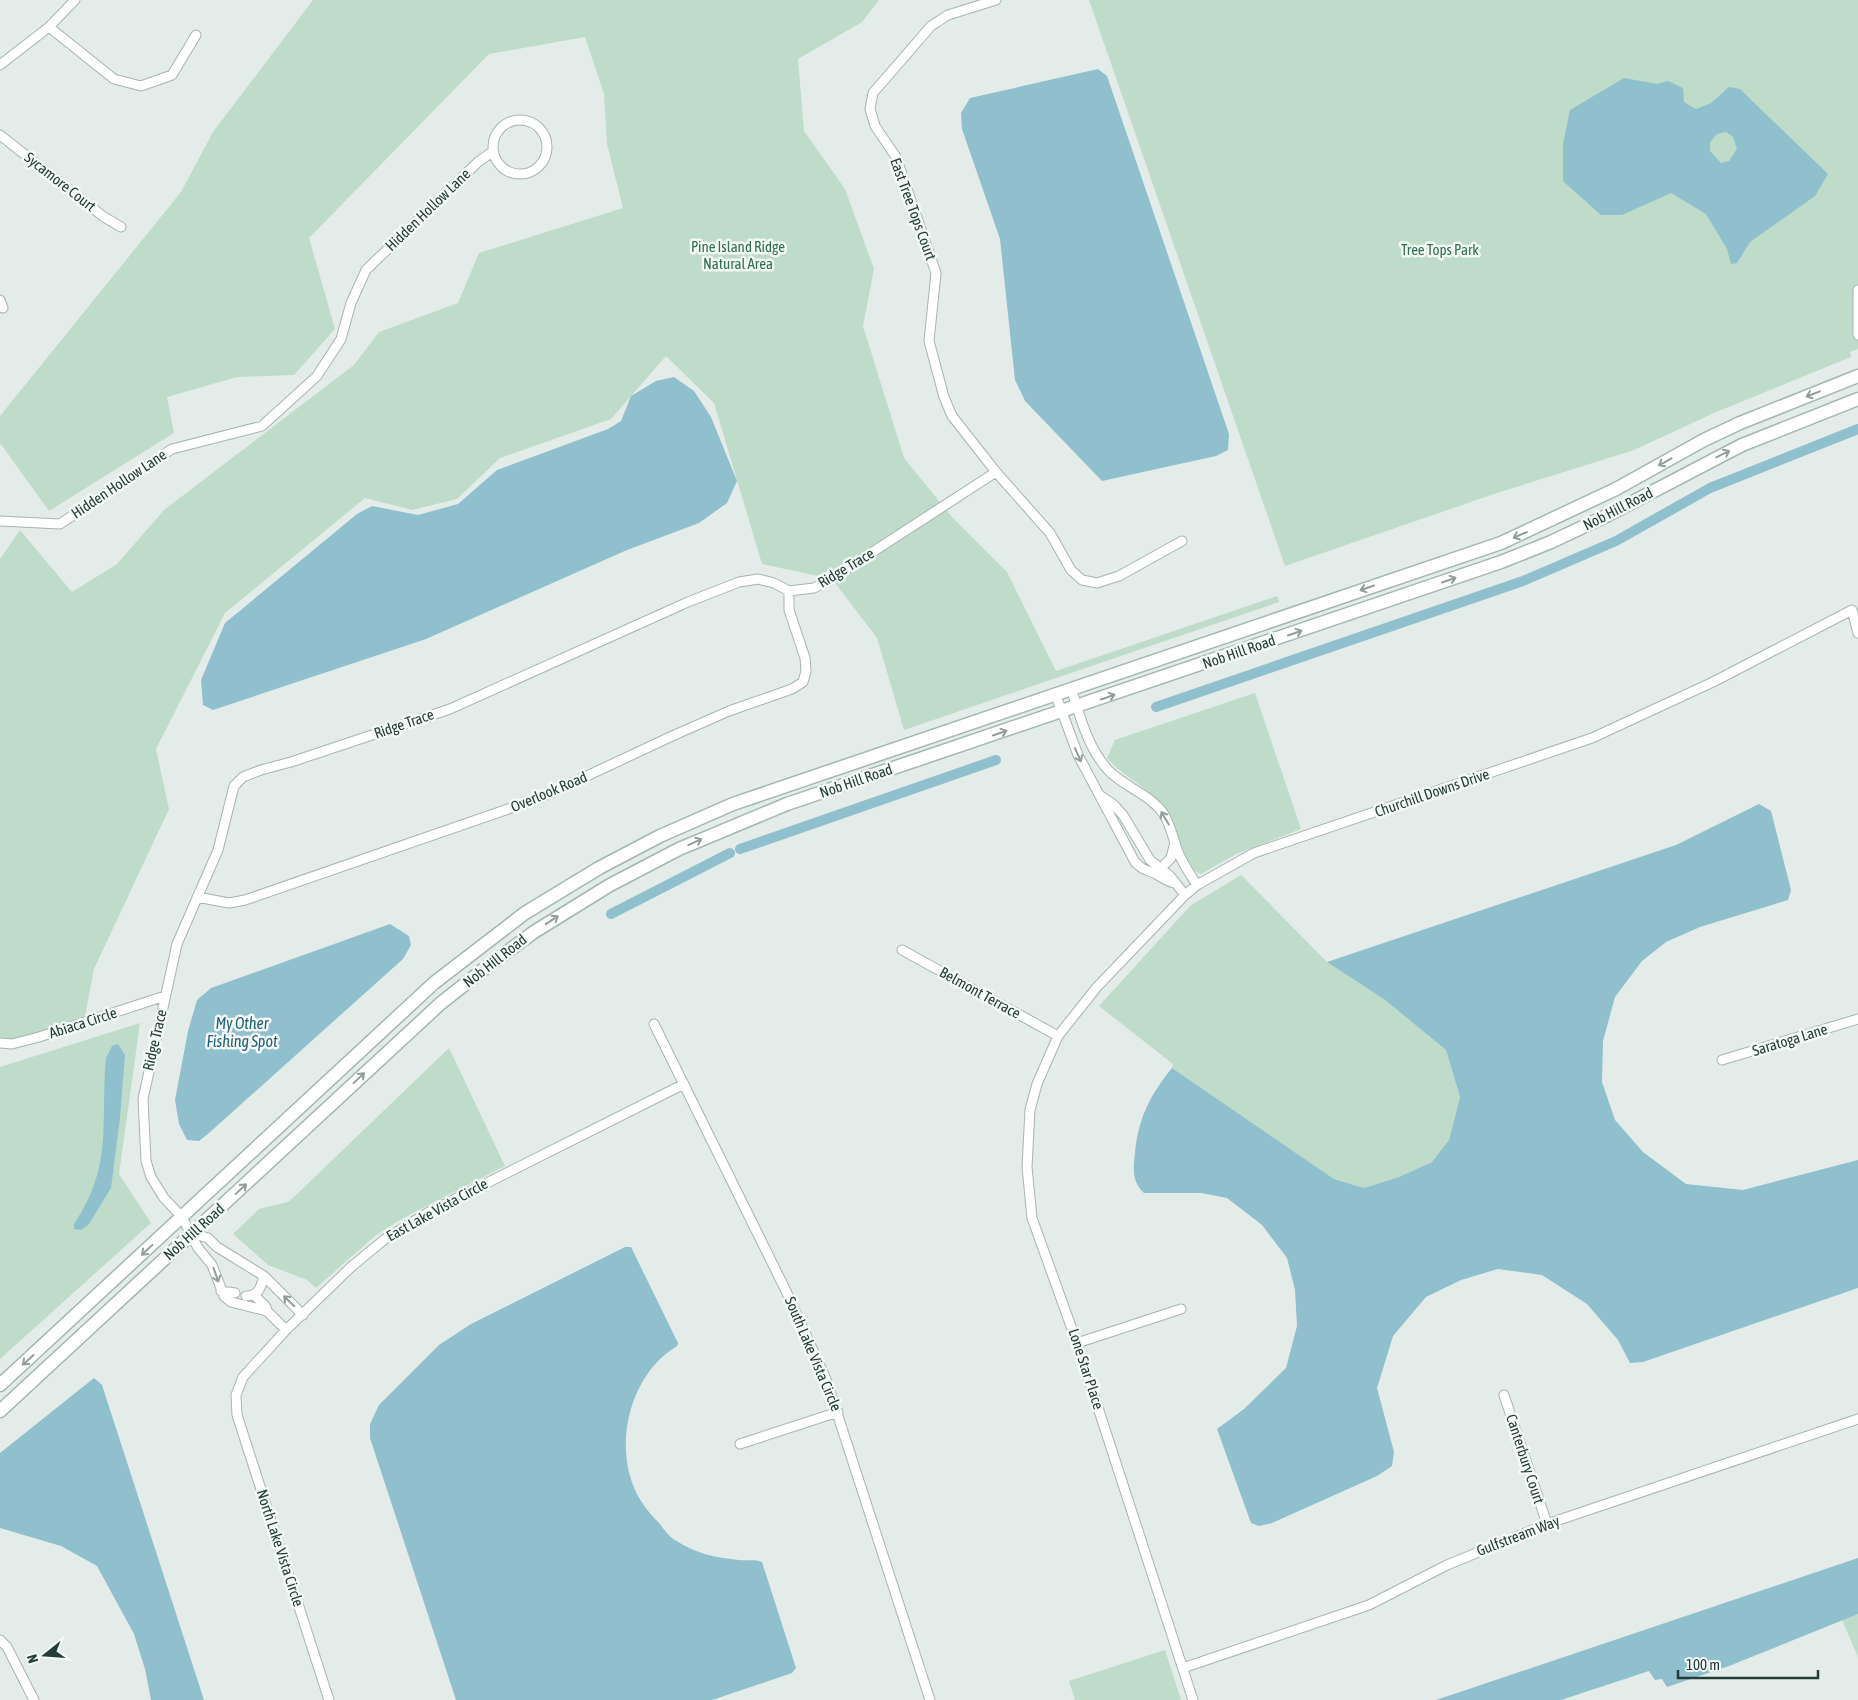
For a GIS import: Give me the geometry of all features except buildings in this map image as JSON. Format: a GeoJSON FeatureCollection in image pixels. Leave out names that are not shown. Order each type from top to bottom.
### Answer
{"type":"FeatureCollection","features":[{"type":"Feature","properties":{"kind":"main road","name":"Nob Hill Road"},"geometry":{"type":"LineString","coordinates":[[0,1385],[434,983],[525,914],[599,868],[660,836],[733,804],[1501,543],[1616,489],[1722,432],[1858,376]]}},
{"type":"Feature","properties":{"kind":"main road","name":"Nob Hill Road"},"geometry":{"type":"LineString","coordinates":[[0,1411],[441,1003],[534,932],[574,906],[679,849],[787,804],[1501,562],[1551,542],[1606,516],[1742,445],[1858,399]]}},
{"type":"Feature","properties":{"kind":"street"},"geometry":{"type":"LineString","coordinates":[[0,65],[49,28],[75,0]]}},
{"type":"Feature","properties":{"kind":"street","name":"East Tree Tops Court"},"geometry":{"type":"LineString","coordinates":[[996,0],[948,14],[931,26],[873,93],[870,109],[875,126],[896,158],[936,273],[929,341],[944,397],[952,416],[996,472],[1050,532],[1071,570],[1082,580],[1097,583],[1118,576],[1182,541]]}},
{"type":"Feature","properties":{"kind":"street"},"geometry":{"type":"LineString","coordinates":[[49,28],[114,79],[141,86],[172,75],[196,35]]}},
{"type":"Feature","properties":{"kind":"street"},"geometry":{"type":"LineString","coordinates":[[513,120],[530,122],[543,133],[546,141],[547,150],[543,160],[531,172],[522,174],[504,169],[497,163],[492,152],[494,137],[499,129],[513,120]]}},
{"type":"Feature","properties":{"kind":"street","name":"Sycamore Court"},"geometry":{"type":"LineString","coordinates":[[0,135],[104,217],[121,227]]}},
{"type":"Feature","properties":{"kind":"street","name":"Hidden Hollow Lane"},"geometry":{"type":"LineString","coordinates":[[0,521],[60,524],[172,449],[262,426],[317,376],[341,339],[352,303],[366,270],[478,162],[492,152]]}},
{"type":"Feature","properties":{"kind":"street"},"geometry":{"type":"LineString","coordinates":[[1858,290],[1858,335]]}},
{"type":"Feature","properties":{"kind":"street","name":"Ridge Trace"},"geometry":{"type":"LineString","coordinates":[[221,1291],[212,1265],[198,1248],[182,1217],[164,1198],[151,1177],[146,1161],[143,1099],[177,944],[218,850],[234,786],[243,777],[450,709],[688,602],[739,582],[758,578],[774,583],[789,592],[814,588],[831,579],[996,472]]}},
{"type":"Feature","properties":{"kind":"street","name":"Overlook Road"},"geometry":{"type":"LineString","coordinates":[[197,897],[229,903],[245,900],[496,814],[540,798],[730,711],[792,690],[803,682],[806,671],[804,658],[789,610],[789,592]]}},
{"type":"Feature","properties":{"kind":"street","name":"Churchill Downs Drive"},"geometry":{"type":"LineString","coordinates":[[1058,1036],[1097,987],[1185,895],[1197,885],[1254,853],[1592,738],[1713,682],[1852,610],[1858,633]]}},
{"type":"Feature","properties":{"kind":"street"},"geometry":{"type":"LineString","coordinates":[[1070,688],[1098,758],[1109,771],[1147,797],[1159,808],[1170,825],[1183,864],[1197,885]]}},
{"type":"Feature","properties":{"kind":"street"},"geometry":{"type":"LineString","coordinates":[[1055,693],[1078,755],[1101,796],[1105,810],[1135,862],[1144,872],[1159,871],[1170,858],[1175,842]]}},
{"type":"Feature","properties":{"kind":"street"},"geometry":{"type":"LineString","coordinates":[[1101,796],[1118,810],[1142,849],[1166,882],[1174,883],[1185,895]]}},
{"type":"Feature","properties":{"kind":"street","name":"Belmont Terrace"},"geometry":{"type":"LineString","coordinates":[[902,950],[1058,1036]]}},
{"type":"Feature","properties":{"kind":"street","name":"Abiaca Circle"},"geometry":{"type":"LineString","coordinates":[[0,1043],[12,1044],[39,1037],[165,996]]}},
{"type":"Feature","properties":{"kind":"street","name":"Saratoga Lane"},"geometry":{"type":"LineString","coordinates":[[1722,1060],[1858,1019]]}},
{"type":"Feature","properties":{"kind":"street","name":"South Lake Vista Circle"},"geometry":{"type":"LineString","coordinates":[[654,1024],[786,1291],[826,1379],[930,1700]]}},
{"type":"Feature","properties":{"kind":"street","name":"Lone Star Place"},"geometry":{"type":"LineString","coordinates":[[1058,1036],[1037,1084],[1030,1110],[1026,1168],[1032,1218],[1077,1343],[1193,1700]]}},
{"type":"Feature","properties":{"kind":"street","name":"East Lake Vista Circle"},"geometry":{"type":"LineString","coordinates":[[236,1395],[243,1377],[286,1330],[351,1267],[384,1239],[429,1212],[684,1084]]}},
{"type":"Feature","properties":{"kind":"street"},"geometry":{"type":"LineString","coordinates":[[191,1233],[208,1238],[217,1248],[264,1276],[303,1315]]}},
{"type":"Feature","properties":{"kind":"street"},"geometry":{"type":"LineString","coordinates":[[264,1276],[260,1290],[250,1295],[266,1307],[266,1311]]}},
{"type":"Feature","properties":{"kind":"street"},"geometry":{"type":"LineString","coordinates":[[221,1291],[235,1293]]}},
{"type":"Feature","properties":{"kind":"street"},"geometry":{"type":"LineString","coordinates":[[221,1291],[231,1302],[266,1311],[286,1330]]}},
{"type":"Feature","properties":{"kind":"street"},"geometry":{"type":"LineString","coordinates":[[1077,1343],[1181,1309]]}},
{"type":"Feature","properties":{"kind":"street","name":"North Lake Vista Circle"},"geometry":{"type":"LineString","coordinates":[[236,1395],[237,1415],[329,1700]]}},
{"type":"Feature","properties":{"kind":"street","name":"Canterbury Court"},"geometry":{"type":"LineString","coordinates":[[1504,1395],[1547,1524]]}},
{"type":"Feature","properties":{"kind":"street"},"geometry":{"type":"LineString","coordinates":[[740,1444],[838,1412]]}},
{"type":"Feature","properties":{"kind":"street","name":"Gulfstream Way"},"geometry":{"type":"LineString","coordinates":[[1183,1668],[1369,1605],[1447,1564],[1547,1524],[1858,1419]]}},
{"type":"Feature","properties":{"kind":"street"},"geometry":{"type":"LineString","coordinates":[[0,1640],[8,1647],[34,1700]]}},
{"type":"Feature","properties":{"kind":"green space","name":"Pine Island Ridge Natural Area"},"geometry":{"type":"Polygon","coordinates":[[[313,0],[879,0],[862,22],[798,59],[804,131],[845,189],[874,269],[863,326],[904,458],[952,517],[1007,572],[1056,671],[1277,596],[1279,602],[904,730],[877,638],[832,579],[762,564],[714,403],[666,356],[611,419],[500,458],[457,499],[412,510],[365,498],[225,613],[156,749],[169,809],[94,969],[85,1016],[6,1043],[0,1038],[0,559],[20,530],[72,592],[117,564],[164,510],[354,365],[379,332],[458,303],[479,253],[623,208],[607,144],[604,94],[585,37],[489,54],[309,238],[335,329],[294,375],[237,377],[167,397],[174,433],[49,511],[0,443],[0,416],[181,192],[213,132],[313,0]]]}},
{"type":"Feature","properties":{"kind":"green space","name":"Tree Tops Park"},"geometry":{"type":"Polygon","coordinates":[[[1089,0],[1858,0],[1858,349],[1850,352],[1851,357],[1714,413],[1634,450],[1494,494],[1285,566],[1089,0]]]}},
{"type":"Feature","properties":{"kind":"green space"},"geometry":{"type":"Polygon","coordinates":[[[1255,693],[1301,829],[1236,854],[1201,874],[1188,864],[1184,857],[1173,822],[1164,807],[1149,792],[1123,773],[1107,758],[1115,740],[1255,693]]]}},
{"type":"Feature","properties":{"kind":"green space"},"geometry":{"type":"Polygon","coordinates":[[[1241,875],[1327,962],[1385,1000],[1446,1050],[1460,1097],[1449,1140],[1432,1162],[1399,1177],[1364,1188],[1334,1179],[1172,1068],[1173,1064],[1099,1006],[1190,906],[1241,875]]]}},
{"type":"Feature","properties":{"kind":"green space"},"geometry":{"type":"Polygon","coordinates":[[[140,1023],[119,1174],[151,1223],[0,1359],[0,1067],[140,1023]]]}},
{"type":"Feature","properties":{"kind":"green space"},"geometry":{"type":"Polygon","coordinates":[[[449,1048],[505,1166],[403,1218],[375,1236],[316,1288],[307,1280],[268,1265],[233,1234],[259,1209],[288,1202],[449,1048]]]}},
{"type":"Feature","properties":{"kind":"green space"},"geometry":{"type":"Polygon","coordinates":[[[1858,1614],[1858,1657],[1842,1620],[1858,1614]]]}},
{"type":"Feature","properties":{"kind":"green space"},"geometry":{"type":"Polygon","coordinates":[[[1165,1650],[1181,1700],[1075,1700],[1069,1681],[1165,1650]]]}},
{"type":"Feature","properties":{"kind":"water"},"geometry":{"type":"Polygon","coordinates":[[[1098,69],[1107,76],[1229,434],[1228,450],[1216,456],[1102,481],[1025,401],[1015,380],[1000,239],[962,129],[961,113],[970,98],[1098,69]]]}},
{"type":"Feature","properties":{"kind":"water"},"geometry":{"type":"Polygon","coordinates":[[[1624,78],[1657,84],[1668,81],[1683,88],[1684,102],[1696,109],[1711,103],[1729,87],[1740,89],[1828,174],[1815,196],[1750,242],[1737,263],[1731,264],[1727,249],[1706,214],[1671,193],[1622,215],[1601,215],[1563,181],[1563,144],[1570,110],[1624,78]],[[1726,132],[1717,134],[1710,142],[1710,151],[1721,163],[1729,161],[1737,149],[1733,137],[1726,132]]]}},
{"type":"Feature","properties":{"kind":"water"},"geometry":{"type":"Polygon","coordinates":[[[674,377],[694,391],[711,417],[737,481],[727,503],[699,523],[627,550],[426,639],[213,710],[203,705],[201,680],[225,623],[357,514],[372,506],[418,515],[458,504],[497,470],[608,429],[621,421],[631,396],[656,381],[674,377]]]}},
{"type":"Feature","properties":{"kind":"water"},"geometry":{"type":"Polygon","coordinates":[[[1759,804],[1771,811],[1791,890],[1788,900],[1700,927],[1666,942],[1642,961],[1615,997],[1603,1041],[1602,1082],[1615,1120],[1643,1152],[1686,1184],[1743,1190],[1858,1160],[1858,1288],[1643,1362],[1630,1363],[1618,1340],[1587,1304],[1542,1275],[1498,1269],[1461,1280],[1426,1297],[1393,1336],[1377,1388],[1394,1452],[1392,1466],[1377,1476],[1272,1523],[1259,1526],[1251,1523],[1217,1429],[1244,1409],[1286,1368],[1297,1326],[1295,1290],[1287,1258],[1262,1225],[1227,1198],[1201,1193],[1144,1193],[1140,1189],[1134,1175],[1139,1129],[1146,1108],[1164,1078],[1172,1068],[1334,1179],[1364,1188],[1399,1177],[1432,1162],[1449,1140],[1460,1097],[1446,1050],[1385,1000],[1327,962],[1676,845],[1759,804]]]}},
{"type":"Feature","properties":{"kind":"water","name":"My Other Fishing Spot"},"geometry":{"type":"Polygon","coordinates":[[[390,924],[409,936],[411,945],[403,959],[209,1133],[199,1141],[187,1140],[179,1124],[175,1100],[188,1031],[197,1000],[211,988],[390,924]]]}},
{"type":"Feature","properties":{"kind":"water"},"geometry":{"type":"Polygon","coordinates":[[[118,1044],[125,1055],[120,1118],[111,1188],[89,1224],[81,1230],[74,1229],[74,1224],[87,1203],[100,1163],[103,1143],[106,1058],[112,1046],[118,1044]]]}},
{"type":"Feature","properties":{"kind":"water"},"geometry":{"type":"Polygon","coordinates":[[[625,1247],[631,1247],[678,1343],[677,1346],[661,1358],[648,1374],[637,1392],[630,1412],[626,1432],[626,1453],[629,1473],[636,1492],[646,1509],[668,1534],[682,1545],[714,1556],[762,1562],[796,1668],[792,1673],[712,1700],[456,1700],[370,1438],[370,1424],[379,1405],[439,1345],[471,1324],[625,1247]]]}},
{"type":"Feature","properties":{"kind":"water"},"geometry":{"type":"Polygon","coordinates":[[[94,1378],[102,1385],[204,1700],[151,1700],[145,1669],[134,1634],[97,1566],[61,1546],[0,1528],[0,1453],[94,1378]]]}},
{"type":"Feature","properties":{"kind":"water"},"geometry":{"type":"Polygon","coordinates":[[[1858,1558],[1858,1614],[1729,1666],[1667,1687],[1662,1679],[1655,1680],[1649,1671],[1561,1700],[1436,1700],[1858,1558]]]}},
{"type":"Feature","properties":{"kind":"waterway"},"geometry":{"type":"LineString","coordinates":[[1156,707],[1523,581],[1616,541],[1710,488],[1858,429]]}},
{"type":"Feature","properties":{"kind":"waterway"},"geometry":{"type":"LineString","coordinates":[[740,849],[996,760]]}},
{"type":"Feature","properties":{"kind":"waterway"},"geometry":{"type":"LineString","coordinates":[[611,914],[730,853]]}}]}
